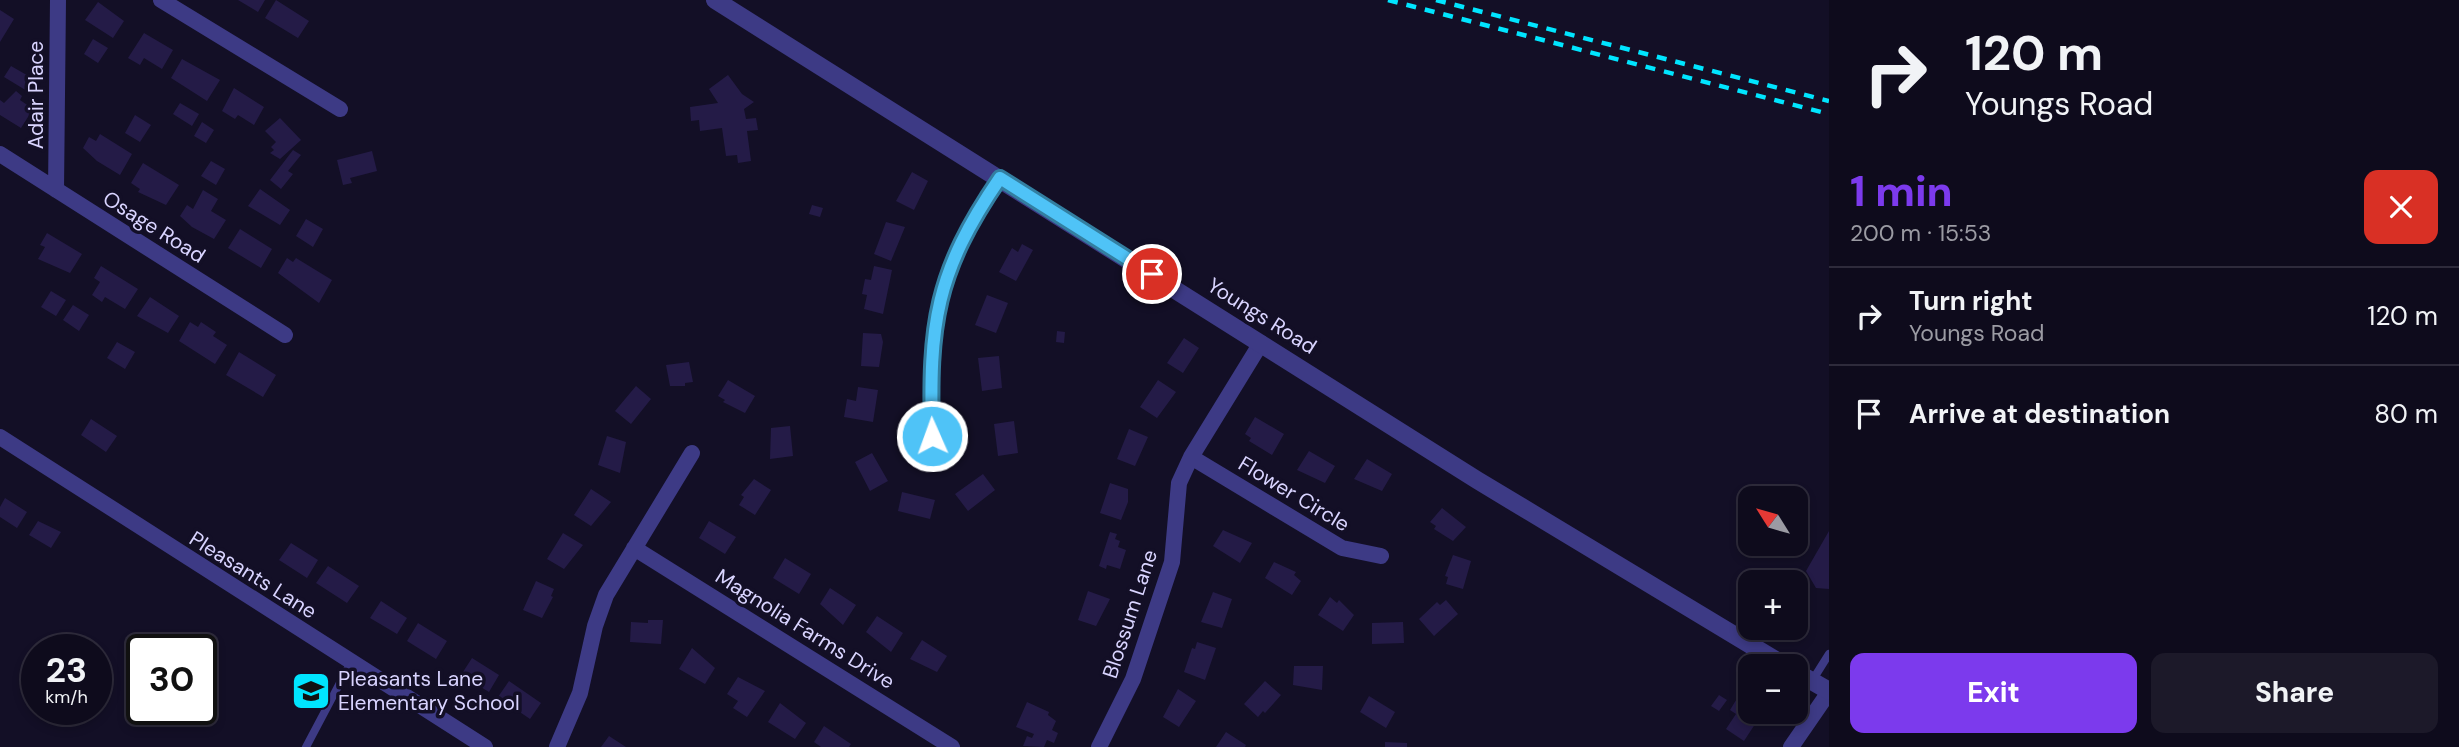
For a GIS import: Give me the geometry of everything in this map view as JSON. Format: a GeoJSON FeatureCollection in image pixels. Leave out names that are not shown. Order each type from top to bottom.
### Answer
{"type":"FeatureCollection","features":[{"type":"Feature","properties":{"kind":"street","name":"Adair Place"},"geometry":{"type":"LineString","coordinates":[[56,190],[58,0]]}},
{"type":"Feature","properties":{"kind":"street"},"geometry":{"type":"LineString","coordinates":[[161,0],[340,109]]}},
{"type":"Feature","properties":{"kind":"street","name":"Youngs Road"},"geometry":{"type":"LineString","coordinates":[[715,0],[1477,480],[1765,654]]}},
{"type":"Feature","properties":{"kind":"street","name":"Osage Road"},"geometry":{"type":"LineString","coordinates":[[0,155],[285,335]]}},
{"type":"Feature","properties":{"kind":"street"},"geometry":{"type":"LineString","coordinates":[[932,436],[930,363],[939,300],[958,246],[1000,178]]}},
{"type":"Feature","properties":{"kind":"street","name":"Blossum Lane"},"geometry":{"type":"LineString","coordinates":[[1099,747],[1133,679],[1172,562],[1180,483],[1191,457],[1261,342]]}},
{"type":"Feature","properties":{"kind":"street","name":"Pleasants Lane"},"geometry":{"type":"LineString","coordinates":[[0,437],[485,747]]}},
{"type":"Feature","properties":{"kind":"street"},"geometry":{"type":"LineString","coordinates":[[557,747],[580,694],[595,626],[606,595],[692,453]]}},
{"type":"Feature","properties":{"kind":"street","name":"Flower Circle"},"geometry":{"type":"LineString","coordinates":[[1191,457],[1342,548],[1381,556]]}},
{"type":"Feature","properties":{"kind":"street","name":"Magnolia Farms Drive"},"geometry":{"type":"LineString","coordinates":[[635,548],[952,747]]}},
{"type":"Feature","properties":{"kind":"street"},"geometry":{"type":"LineString","coordinates":[[1791,747],[1829,692],[1808,678]]}},
{"type":"Feature","properties":{"kind":"lane"},"geometry":{"type":"LineString","coordinates":[[1812,681],[1829,654]]}},
{"type":"Feature","properties":{"kind":"lane"},"geometry":{"type":"LineString","coordinates":[[306,747],[351,662]]}},
{"type":"Feature","properties":{"kind":"building"},"geometry":{"type":"Polygon","coordinates":[[[238,0],[265,0],[258,12],[238,0]]]}},
{"type":"Feature","properties":{"kind":"building"},"geometry":{"type":"Polygon","coordinates":[[[276,0],[309,21],[298,38],[265,18],[276,0]]]}},
{"type":"Feature","properties":{"kind":"building"},"geometry":{"type":"Polygon","coordinates":[[[98,2],[124,21],[113,38],[85,20],[98,2]]]}},
{"type":"Feature","properties":{"kind":"building"},"geometry":{"type":"Polygon","coordinates":[[[0,10],[14,19],[0,42],[0,10]]]}},
{"type":"Feature","properties":{"kind":"building"},"geometry":{"type":"Polygon","coordinates":[[[144,33],[173,50],[162,69],[144,58],[140,65],[128,58],[144,33]]]}},
{"type":"Feature","properties":{"kind":"building"},"geometry":{"type":"Polygon","coordinates":[[[93,39],[108,48],[98,63],[84,54],[93,39]]]}},
{"type":"Feature","properties":{"kind":"building"},"geometry":{"type":"Polygon","coordinates":[[[182,59],[220,80],[207,101],[171,78],[182,59]]]}},
{"type":"Feature","properties":{"kind":"building"},"geometry":{"type":"Polygon","coordinates":[[[11,66],[39,82],[32,94],[4,77],[11,66]]]}},
{"type":"Feature","properties":{"kind":"building"},"geometry":{"type":"Polygon","coordinates":[[[728,75],[742,94],[754,102],[744,109],[746,119],[756,118],[758,130],[747,131],[751,161],[738,163],[737,155],[726,156],[722,128],[700,131],[699,120],[691,121],[690,107],[718,103],[709,89],[728,75]]]}},
{"type":"Feature","properties":{"kind":"building"},"geometry":{"type":"Polygon","coordinates":[[[234,88],[264,107],[254,125],[238,115],[235,119],[222,111],[234,88]]]}},
{"type":"Feature","properties":{"kind":"building"},"geometry":{"type":"Polygon","coordinates":[[[16,91],[22,96],[20,100],[33,109],[21,128],[0,115],[0,100],[4,103],[16,91]]]}},
{"type":"Feature","properties":{"kind":"building"},"geometry":{"type":"Polygon","coordinates":[[[180,103],[199,114],[192,126],[173,114],[180,103]]]}},
{"type":"Feature","properties":{"kind":"building"},"geometry":{"type":"Polygon","coordinates":[[[135,115],[151,125],[140,142],[125,133],[135,115]]]}},
{"type":"Feature","properties":{"kind":"building"},"geometry":{"type":"Polygon","coordinates":[[[280,118],[301,140],[280,159],[270,153],[276,142],[265,131],[280,118]]]}},
{"type":"Feature","properties":{"kind":"building"},"geometry":{"type":"Polygon","coordinates":[[[202,122],[214,130],[206,143],[194,136],[202,122]]]}},
{"type":"Feature","properties":{"kind":"building"},"geometry":{"type":"Polygon","coordinates":[[[100,134],[132,154],[120,175],[97,161],[83,148],[89,137],[96,141],[100,134]]]}},
{"type":"Feature","properties":{"kind":"building"},"geometry":{"type":"Polygon","coordinates":[[[293,150],[301,155],[288,171],[293,174],[281,189],[270,180],[293,150]]]}},
{"type":"Feature","properties":{"kind":"building"},"geometry":{"type":"Polygon","coordinates":[[[372,151],[377,171],[350,178],[352,183],[343,185],[337,160],[372,151]]]}},
{"type":"Feature","properties":{"kind":"building"},"geometry":{"type":"Polygon","coordinates":[[[211,161],[225,169],[216,185],[201,176],[211,161]]]}},
{"type":"Feature","properties":{"kind":"building"},"geometry":{"type":"Polygon","coordinates":[[[143,163],[179,185],[166,205],[138,192],[140,189],[131,183],[143,163]]]}},
{"type":"Feature","properties":{"kind":"building"},"geometry":{"type":"Polygon","coordinates":[[[912,172],[928,181],[914,210],[896,201],[912,172]]]}},
{"type":"Feature","properties":{"kind":"building"},"geometry":{"type":"Polygon","coordinates":[[[260,189],[290,210],[280,225],[248,206],[260,189]]]}},
{"type":"Feature","properties":{"kind":"building"},"geometry":{"type":"Polygon","coordinates":[[[203,190],[218,199],[211,211],[226,220],[214,239],[192,227],[180,216],[187,205],[193,209],[203,190]]]}},
{"type":"Feature","properties":{"kind":"building"},"geometry":{"type":"Polygon","coordinates":[[[812,205],[823,208],[820,217],[809,214],[812,205]]]}},
{"type":"Feature","properties":{"kind":"building"},"geometry":{"type":"Polygon","coordinates":[[[306,219],[323,229],[313,247],[296,236],[306,219]]]}},
{"type":"Feature","properties":{"kind":"building"},"geometry":{"type":"Polygon","coordinates":[[[886,222],[905,227],[891,261],[874,254],[886,222]]]}},
{"type":"Feature","properties":{"kind":"building"},"geometry":{"type":"Polygon","coordinates":[[[240,229],[272,249],[261,268],[228,248],[240,229]]]}},
{"type":"Feature","properties":{"kind":"building"},"geometry":{"type":"Polygon","coordinates":[[[47,233],[82,254],[70,273],[38,259],[45,247],[40,245],[47,233]]]}},
{"type":"Feature","properties":{"kind":"building"},"geometry":{"type":"Polygon","coordinates":[[[1022,244],[1033,250],[1016,281],[999,272],[1012,248],[1018,252],[1022,244]]]}},
{"type":"Feature","properties":{"kind":"building"},"geometry":{"type":"Polygon","coordinates":[[[287,258],[293,262],[296,258],[332,280],[319,303],[278,273],[287,258]]]}},
{"type":"Feature","properties":{"kind":"building"},"geometry":{"type":"Polygon","coordinates":[[[101,266],[138,289],[125,309],[105,297],[102,302],[92,295],[100,282],[94,278],[101,266]]]}},
{"type":"Feature","properties":{"kind":"building"},"geometry":{"type":"Polygon","coordinates":[[[874,266],[892,270],[883,314],[864,309],[867,295],[862,294],[865,279],[871,280],[874,266]]]}},
{"type":"Feature","properties":{"kind":"building"},"geometry":{"type":"Polygon","coordinates":[[[51,291],[66,300],[56,316],[41,307],[51,291]]]}},
{"type":"Feature","properties":{"kind":"building"},"geometry":{"type":"Polygon","coordinates":[[[987,295],[1008,303],[996,333],[975,325],[987,295]]]}},
{"type":"Feature","properties":{"kind":"building"},"geometry":{"type":"Polygon","coordinates":[[[150,297],[179,316],[168,333],[137,316],[150,297]]]}},
{"type":"Feature","properties":{"kind":"building"},"geometry":{"type":"Polygon","coordinates":[[[73,305],[89,315],[79,331],[63,320],[73,305]]]}},
{"type":"Feature","properties":{"kind":"building"},"geometry":{"type":"Polygon","coordinates":[[[190,322],[198,327],[201,322],[216,332],[213,336],[227,345],[215,364],[179,341],[190,322]]]}},
{"type":"Feature","properties":{"kind":"building"},"geometry":{"type":"Polygon","coordinates":[[[1057,331],[1065,332],[1064,343],[1056,342],[1057,331]]]}},
{"type":"Feature","properties":{"kind":"building"},"geometry":{"type":"Polygon","coordinates":[[[863,333],[881,334],[883,342],[879,367],[861,366],[863,333]]]}},
{"type":"Feature","properties":{"kind":"building"},"geometry":{"type":"Polygon","coordinates":[[[1184,338],[1199,348],[1183,373],[1167,363],[1184,338]]]}},
{"type":"Feature","properties":{"kind":"building"},"geometry":{"type":"Polygon","coordinates":[[[117,342],[135,352],[125,369],[107,358],[117,342]]]}},
{"type":"Feature","properties":{"kind":"building"},"geometry":{"type":"Polygon","coordinates":[[[239,352],[276,375],[263,397],[226,375],[239,352]]]}},
{"type":"Feature","properties":{"kind":"building"},"geometry":{"type":"Polygon","coordinates":[[[999,356],[1002,388],[982,391],[978,358],[999,356]]]}},
{"type":"Feature","properties":{"kind":"building"},"geometry":{"type":"Polygon","coordinates":[[[689,362],[693,382],[685,383],[685,386],[670,386],[666,365],[689,362]]]}},
{"type":"Feature","properties":{"kind":"building"},"geometry":{"type":"Polygon","coordinates":[[[728,380],[755,396],[745,413],[723,402],[725,400],[718,396],[728,380]]]}},
{"type":"Feature","properties":{"kind":"building"},"geometry":{"type":"Polygon","coordinates":[[[1158,380],[1176,392],[1157,418],[1140,407],[1158,380]]]}},
{"type":"Feature","properties":{"kind":"building"},"geometry":{"type":"Polygon","coordinates":[[[636,386],[651,399],[631,424],[615,411],[636,386]]]}},
{"type":"Feature","properties":{"kind":"building"},"geometry":{"type":"Polygon","coordinates":[[[858,387],[878,390],[873,422],[844,417],[847,399],[856,401],[858,387]]]}},
{"type":"Feature","properties":{"kind":"building"},"geometry":{"type":"Polygon","coordinates":[[[1255,417],[1284,434],[1272,455],[1249,441],[1251,438],[1245,434],[1255,417]]]}},
{"type":"Feature","properties":{"kind":"building"},"geometry":{"type":"Polygon","coordinates":[[[91,419],[117,436],[106,452],[81,435],[91,419]]]}},
{"type":"Feature","properties":{"kind":"building"},"geometry":{"type":"Polygon","coordinates":[[[1014,421],[1018,453],[998,456],[994,424],[1014,421]]]}},
{"type":"Feature","properties":{"kind":"building"},"geometry":{"type":"Polygon","coordinates":[[[790,426],[793,456],[770,459],[771,428],[790,426]]]}},
{"type":"Feature","properties":{"kind":"building"},"geometry":{"type":"Polygon","coordinates":[[[1129,429],[1148,437],[1135,466],[1117,459],[1129,429]]]}},
{"type":"Feature","properties":{"kind":"building"},"geometry":{"type":"Polygon","coordinates":[[[607,436],[626,442],[620,473],[598,465],[607,436]]]}},
{"type":"Feature","properties":{"kind":"building"},"geometry":{"type":"Polygon","coordinates":[[[1309,451],[1335,466],[1325,483],[1297,470],[1309,451]]]}},
{"type":"Feature","properties":{"kind":"building"},"geometry":{"type":"Polygon","coordinates":[[[872,453],[888,481],[870,491],[855,462],[872,453]]]}},
{"type":"Feature","properties":{"kind":"building"},"geometry":{"type":"Polygon","coordinates":[[[1367,459],[1392,474],[1382,491],[1354,479],[1367,459]]]}},
{"type":"Feature","properties":{"kind":"building"},"geometry":{"type":"Polygon","coordinates":[[[983,474],[995,490],[968,511],[955,494],[983,474]]]}},
{"type":"Feature","properties":{"kind":"building"},"geometry":{"type":"Polygon","coordinates":[[[754,479],[771,490],[755,515],[739,505],[744,497],[741,495],[754,479]]]}},
{"type":"Feature","properties":{"kind":"building"},"geometry":{"type":"Polygon","coordinates":[[[1110,483],[1128,489],[1128,502],[1121,520],[1100,513],[1110,483]]]}},
{"type":"Feature","properties":{"kind":"building"},"geometry":{"type":"Polygon","coordinates":[[[591,489],[611,502],[591,526],[574,515],[591,489]]]}},
{"type":"Feature","properties":{"kind":"building"},"geometry":{"type":"Polygon","coordinates":[[[902,492],[935,500],[930,519],[898,511],[902,492]]]}},
{"type":"Feature","properties":{"kind":"building"},"geometry":{"type":"Polygon","coordinates":[[[5,498],[27,512],[17,528],[0,517],[0,507],[5,498]]]}},
{"type":"Feature","properties":{"kind":"building"},"geometry":{"type":"Polygon","coordinates":[[[1442,508],[1466,527],[1453,541],[1434,529],[1436,526],[1430,522],[1442,508]]]}},
{"type":"Feature","properties":{"kind":"building"},"geometry":{"type":"Polygon","coordinates":[[[38,521],[61,532],[51,548],[29,535],[38,521]]]}},
{"type":"Feature","properties":{"kind":"building"},"geometry":{"type":"Polygon","coordinates":[[[709,521],[736,537],[725,554],[699,538],[709,521]]]}},
{"type":"Feature","properties":{"kind":"building"},"geometry":{"type":"Polygon","coordinates":[[[1223,530],[1252,543],[1240,563],[1213,546],[1223,530]]]}},
{"type":"Feature","properties":{"kind":"building"},"geometry":{"type":"Polygon","coordinates":[[[1829,531],[1829,589],[1816,588],[1807,570],[1829,531]]]}},
{"type":"Feature","properties":{"kind":"building"},"geometry":{"type":"Polygon","coordinates":[[[1110,532],[1117,534],[1115,539],[1120,541],[1118,547],[1126,550],[1120,569],[1107,565],[1106,569],[1099,566],[1110,532]]]}},
{"type":"Feature","properties":{"kind":"building"},"geometry":{"type":"Polygon","coordinates":[[[563,533],[583,545],[564,569],[547,559],[563,533]]]}},
{"type":"Feature","properties":{"kind":"building"},"geometry":{"type":"Polygon","coordinates":[[[291,543],[318,560],[307,578],[279,560],[291,543]]]}},
{"type":"Feature","properties":{"kind":"building"},"geometry":{"type":"Polygon","coordinates":[[[1453,555],[1471,561],[1463,589],[1446,584],[1448,577],[1445,576],[1453,555]]]}},
{"type":"Feature","properties":{"kind":"building"},"geometry":{"type":"Polygon","coordinates":[[[785,558],[811,574],[799,594],[773,578],[785,558]]]}},
{"type":"Feature","properties":{"kind":"building"},"geometry":{"type":"Polygon","coordinates":[[[1274,562],[1296,572],[1294,575],[1301,581],[1292,595],[1265,578],[1274,562]]]}},
{"type":"Feature","properties":{"kind":"building"},"geometry":{"type":"Polygon","coordinates":[[[328,566],[359,586],[347,603],[316,583],[328,566]]]}},
{"type":"Feature","properties":{"kind":"building"},"geometry":{"type":"Polygon","coordinates":[[[536,581],[554,589],[551,596],[553,597],[542,618],[523,610],[536,581]]]}},
{"type":"Feature","properties":{"kind":"building"},"geometry":{"type":"Polygon","coordinates":[[[830,588],[856,605],[843,625],[820,604],[830,588]]]}},
{"type":"Feature","properties":{"kind":"building"},"geometry":{"type":"Polygon","coordinates":[[[1088,591],[1110,599],[1096,626],[1078,620],[1088,591]]]}},
{"type":"Feature","properties":{"kind":"building"},"geometry":{"type":"Polygon","coordinates":[[[1213,592],[1232,599],[1222,628],[1201,622],[1213,592]]]}},
{"type":"Feature","properties":{"kind":"building"},"geometry":{"type":"Polygon","coordinates":[[[1330,597],[1337,603],[1339,600],[1354,615],[1343,631],[1318,615],[1330,597]]]}},
{"type":"Feature","properties":{"kind":"building"},"geometry":{"type":"Polygon","coordinates":[[[1446,600],[1458,614],[1434,636],[1419,619],[1437,602],[1440,605],[1446,600]]]}},
{"type":"Feature","properties":{"kind":"building"},"geometry":{"type":"Polygon","coordinates":[[[381,601],[407,618],[397,634],[370,618],[381,601]]]}},
{"type":"Feature","properties":{"kind":"building"},"geometry":{"type":"Polygon","coordinates":[[[877,616],[903,633],[891,652],[866,632],[877,616]]]}},
{"type":"Feature","properties":{"kind":"building"},"geometry":{"type":"Polygon","coordinates":[[[648,620],[663,620],[661,644],[630,642],[631,622],[648,623],[648,620]]]}},
{"type":"Feature","properties":{"kind":"building"},"geometry":{"type":"Polygon","coordinates":[[[1403,622],[1404,643],[1372,644],[1372,623],[1403,622]]]}},
{"type":"Feature","properties":{"kind":"building"},"geometry":{"type":"Polygon","coordinates":[[[418,623],[447,641],[436,659],[407,641],[418,623]]]}},
{"type":"Feature","properties":{"kind":"building"},"geometry":{"type":"Polygon","coordinates":[[[922,640],[947,656],[937,672],[910,659],[922,640]]]}},
{"type":"Feature","properties":{"kind":"building"},"geometry":{"type":"Polygon","coordinates":[[[1197,642],[1216,648],[1205,680],[1184,672],[1192,648],[1195,649],[1197,642]]]}},
{"type":"Feature","properties":{"kind":"building"},"geometry":{"type":"Polygon","coordinates":[[[692,648],[715,668],[705,684],[679,669],[692,648]]]}},
{"type":"Feature","properties":{"kind":"building"},"geometry":{"type":"Polygon","coordinates":[[[472,658],[499,675],[489,692],[461,675],[472,658]]]}},
{"type":"Feature","properties":{"kind":"building"},"geometry":{"type":"Polygon","coordinates":[[[1294,666],[1323,666],[1322,690],[1293,685],[1294,666]]]}},
{"type":"Feature","properties":{"kind":"building"},"geometry":{"type":"Polygon","coordinates":[[[738,677],[765,691],[747,717],[733,708],[738,701],[727,694],[738,677]]]}},
{"type":"Feature","properties":{"kind":"building"},"geometry":{"type":"Polygon","coordinates":[[[509,681],[541,703],[530,719],[498,697],[509,681]]]}},
{"type":"Feature","properties":{"kind":"building"},"geometry":{"type":"Polygon","coordinates":[[[1265,681],[1281,695],[1258,717],[1244,704],[1265,681]]]}},
{"type":"Feature","properties":{"kind":"building"},"geometry":{"type":"Polygon","coordinates":[[[1178,689],[1196,701],[1179,727],[1163,717],[1178,689]]]}},
{"type":"Feature","properties":{"kind":"building"},"geometry":{"type":"Polygon","coordinates":[[[1719,695],[1727,700],[1719,711],[1711,706],[1719,695]]]}},
{"type":"Feature","properties":{"kind":"building"},"geometry":{"type":"Polygon","coordinates":[[[1369,696],[1395,712],[1386,728],[1360,712],[1369,696]]]}},
{"type":"Feature","properties":{"kind":"building"},"geometry":{"type":"Polygon","coordinates":[[[1738,697],[1738,724],[1755,724],[1744,741],[1726,729],[1736,714],[1730,710],[1738,697]]]}},
{"type":"Feature","properties":{"kind":"building"},"geometry":{"type":"Polygon","coordinates":[[[1027,702],[1049,712],[1048,715],[1056,721],[1052,730],[1058,733],[1054,743],[1047,740],[1044,747],[1023,746],[1027,736],[1032,738],[1034,734],[1016,727],[1027,702]]]}},
{"type":"Feature","properties":{"kind":"building"},"geometry":{"type":"Polygon","coordinates":[[[780,703],[806,723],[795,739],[768,722],[780,703]]]}},
{"type":"Feature","properties":{"kind":"building"},"geometry":{"type":"Polygon","coordinates":[[[824,726],[851,744],[849,747],[821,747],[814,742],[824,726]]]}},
{"type":"Feature","properties":{"kind":"building"},"geometry":{"type":"Polygon","coordinates":[[[1226,732],[1246,745],[1245,747],[1216,747],[1226,732]]]}},
{"type":"Feature","properties":{"kind":"building"},"geometry":{"type":"Polygon","coordinates":[[[609,736],[626,747],[601,747],[609,736]]]}},
{"type":"Feature","properties":{"kind":"building"},"geometry":{"type":"Polygon","coordinates":[[[1385,742],[1407,743],[1407,747],[1385,747],[1385,742]]]}},
{"type":"Feature","properties":{"kind":"railway"},"geometry":{"type":"LineString","coordinates":[[1388,0],[1829,114]]}},
{"type":"Feature","properties":{"kind":"railway"},"geometry":{"type":"LineString","coordinates":[[1436,0],[1829,101]]}},
{"type":"Feature","properties":{"kind":"place","name":"Pleasants Lane Elementary School"},"geometry":{"type":"Point","coordinates":[311,691]}},
{"type":"Feature","properties":{"kind":"route"},"geometry":{"type":"LineString","coordinates":[[932,436],[930,363],[939,300],[958,246],[979,208],[1000,178],[1152,274]]}}]}
